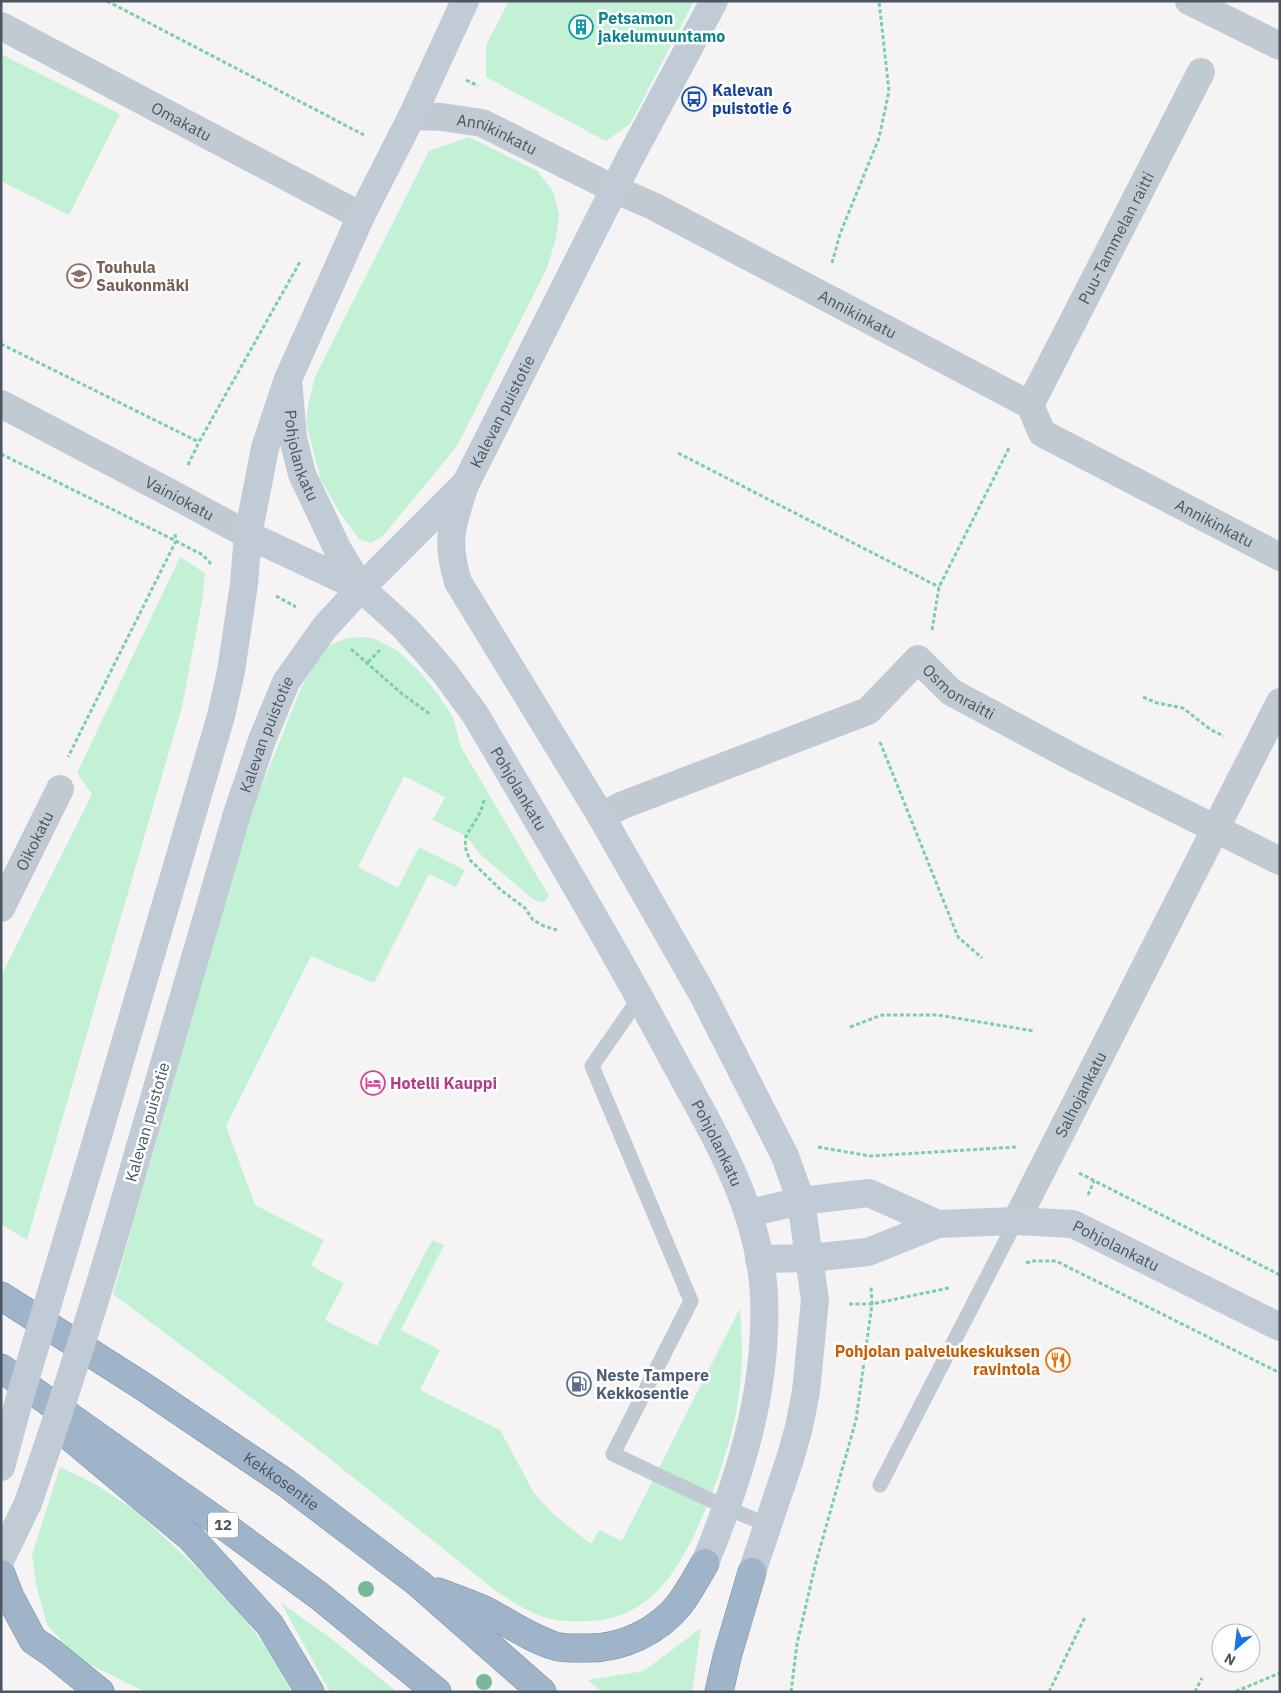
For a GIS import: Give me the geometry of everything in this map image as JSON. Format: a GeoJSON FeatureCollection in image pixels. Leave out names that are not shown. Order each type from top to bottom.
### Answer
{"type":"FeatureCollection","features":[{"type":"Feature","properties":{"kind":"highway","name":"Kekkosentie"},"geometry":{"type":"LineString","coordinates":[[1,1296],[144,1387],[286,1483],[418,1583],[542,1692]]}},
{"type":"Feature","properties":{"kind":"highway","name":"12"},"geometry":{"type":"LineString","coordinates":[[1,1368],[318,1595],[437,1692]]}},
{"type":"Feature","properties":{"kind":"highway"},"geometry":{"type":"LineString","coordinates":[[1,1380],[192,1538],[270,1625],[310,1692]]}},
{"type":"Feature","properties":{"kind":"highway"},"geometry":{"type":"LineString","coordinates":[[418,1583],[484,1610],[526,1633],[557,1646],[595,1648],[612,1646],[631,1640],[663,1621],[692,1586],[705,1563]]}},
{"type":"Feature","properties":{"kind":"highway"},"geometry":{"type":"LineString","coordinates":[[719,1692],[726,1657],[752,1572]]}},
{"type":"Feature","properties":{"kind":"highway"},"geometry":{"type":"LineString","coordinates":[[1,1574],[10,1597],[33,1640]]}},
{"type":"Feature","properties":{"kind":"highway"},"geometry":{"type":"LineString","coordinates":[[1,1626],[33,1640],[100,1692]]}},
{"type":"Feature","properties":{"kind":"main road"},"geometry":{"type":"LineString","coordinates":[[1,1467],[221,716],[231,671],[244,584],[248,536],[265,448],[288,379],[362,216],[412,116],[465,1]]}},
{"type":"Feature","properties":{"kind":"main road","name":"Kalevan puistotie"},"geometry":{"type":"LineString","coordinates":[[1,1559],[28,1502],[71,1379],[119,1225],[237,814],[262,740],[286,682],[325,627],[466,482],[614,189],[714,1]]}},
{"type":"Feature","properties":{"kind":"main road","name":"Pohjolankatu"},"geometry":{"type":"LineString","coordinates":[[288,379],[293,438],[302,474],[337,548],[361,588],[405,628],[444,672],[475,714],[640,997],[730,1164],[749,1213],[759,1259],[764,1295],[763,1349],[759,1386],[744,1455],[727,1508],[705,1563]]}},
{"type":"Feature","properties":{"kind":"main road"},"geometry":{"type":"LineString","coordinates":[[466,482],[453,520],[450,542],[452,563],[458,582],[601,816],[703,995],[785,1156],[801,1201],[815,1300],[806,1392],[790,1459],[752,1572]]}},
{"type":"Feature","properties":{"kind":"main road","name":"Vainiokatu"},"geometry":{"type":"LineString","coordinates":[[248,536],[361,588]]}},
{"type":"Feature","properties":{"kind":"main road","name":"Pohjolankatu"},"geometry":{"type":"LineString","coordinates":[[749,1213],[801,1201],[869,1193],[938,1224]]}},
{"type":"Feature","properties":{"kind":"main road","name":"Pohjolankatu"},"geometry":{"type":"LineString","coordinates":[[759,1259],[810,1258],[868,1252],[938,1224],[1016,1221],[1073,1224],[1280,1328]]}},
{"type":"Feature","properties":{"kind":"street"},"geometry":{"type":"LineString","coordinates":[[1189,1],[1232,11],[1280,46]]}},
{"type":"Feature","properties":{"kind":"street","name":"Omakatu"},"geometry":{"type":"LineString","coordinates":[[1,26],[362,216]]}},
{"type":"Feature","properties":{"kind":"street","name":"Puu-Tammelan raitti"},"geometry":{"type":"LineString","coordinates":[[1030,405],[1201,72]]}},
{"type":"Feature","properties":{"kind":"street","name":"Annikinkatu"},"geometry":{"type":"LineString","coordinates":[[412,116],[442,117],[482,123],[614,189],[654,206],[1030,405],[1042,433],[1280,557]]}},
{"type":"Feature","properties":{"kind":"street","name":"Vainiokatu"},"geometry":{"type":"LineString","coordinates":[[1,404],[174,494],[248,536]]}},
{"type":"Feature","properties":{"kind":"street","name":"Osmonraitti"},"geometry":{"type":"LineString","coordinates":[[601,816],[623,805],[868,711],[918,660],[951,692],[1074,758],[1215,828]]}},
{"type":"Feature","properties":{"kind":"street","name":"Salhojankatu"},"geometry":{"type":"LineString","coordinates":[[1016,1221],[1280,702]]}},
{"type":"Feature","properties":{"kind":"street","name":"Oikokatu"},"geometry":{"type":"LineString","coordinates":[[4,896],[60,789]]}},
{"type":"Feature","properties":{"kind":"street"},"geometry":{"type":"LineString","coordinates":[[1215,828],[1280,861]]}},
{"type":"Feature","properties":{"kind":"lane"},"geometry":{"type":"LineString","coordinates":[[640,997],[592,1066],[691,1301],[613,1454],[727,1508],[768,1525]]}},
{"type":"Feature","properties":{"kind":"lane","name":"Salhojankatu"},"geometry":{"type":"LineString","coordinates":[[880,1485],[1016,1221]]}},
{"type":"Feature","properties":{"kind":"path"},"geometry":{"type":"LineString","coordinates":[[107,1],[368,138]]}},
{"type":"Feature","properties":{"kind":"path"},"geometry":{"type":"LineString","coordinates":[[824,296],[840,234],[879,138],[889,91],[879,1]]}},
{"type":"Feature","properties":{"kind":"path"},"geometry":{"type":"LineString","coordinates":[[1,344],[199,442]]}},
{"type":"Feature","properties":{"kind":"path"},"geometry":{"type":"LineString","coordinates":[[932,630],[939,587],[1030,405]]}},
{"type":"Feature","properties":{"kind":"path"},"geometry":{"type":"LineString","coordinates":[[678,453],[939,587]]}},
{"type":"Feature","properties":{"kind":"path"},"geometry":{"type":"LineString","coordinates":[[1,454],[176,541],[65,763],[60,789]]}},
{"type":"Feature","properties":{"kind":"path"},"geometry":{"type":"LineString","coordinates":[[244,584],[265,590],[301,610],[325,627],[402,693],[432,715]]}},
{"type":"Feature","properties":{"kind":"path"},"geometry":{"type":"LineString","coordinates":[[1143,696],[1157,703],[1183,708],[1211,730],[1255,750]]}},
{"type":"Feature","properties":{"kind":"path"},"geometry":{"type":"LineString","coordinates":[[868,711],[958,937],[982,958]]}},
{"type":"Feature","properties":{"kind":"path"},"geometry":{"type":"LineString","coordinates":[[485,797],[481,811],[466,836],[465,847],[470,860],[502,890],[525,908],[534,920],[544,926],[557,930]]}},
{"type":"Feature","properties":{"kind":"path"},"geometry":{"type":"LineString","coordinates":[[850,1027],[882,1015],[938,1015],[1034,1031]]}},
{"type":"Feature","properties":{"kind":"path"},"geometry":{"type":"LineString","coordinates":[[813,1145],[870,1156],[1022,1146],[1280,1275]]}},
{"type":"Feature","properties":{"kind":"path"},"geometry":{"type":"LineString","coordinates":[[1032,1261],[1056,1260],[1280,1373]]}},
{"type":"Feature","properties":{"kind":"path"},"geometry":{"type":"LineString","coordinates":[[841,1304],[872,1304],[942,1290]]}},
{"type":"Feature","properties":{"kind":"path"},"geometry":{"type":"LineString","coordinates":[[790,1692],[797,1644],[813,1576],[856,1420],[872,1304]]}},
{"type":"Feature","properties":{"kind":"path"},"geometry":{"type":"LineString","coordinates":[[1049,1692],[1085,1617]]}},
{"type":"Feature","properties":{"kind":"path"},"geometry":{"type":"LineString","coordinates":[[1238,1692],[1280,1673]]}},
{"type":"Feature","properties":{"kind":"path"},"geometry":{"type":"LineString","coordinates":[[1195,1692],[1202,1678]]}},
{"type":"Feature","properties":{"kind":"green space"},"geometry":{"type":"Polygon","coordinates":[[[509,1],[694,1],[630,124],[606,141],[486,77],[486,45],[509,1]]]}},
{"type":"Feature","properties":{"kind":"green space"},"geometry":{"type":"Polygon","coordinates":[[[1,54],[120,114],[69,215],[1,181],[1,54]]]}},
{"type":"Feature","properties":{"kind":"green space"},"geometry":{"type":"Polygon","coordinates":[[[469,137],[537,171],[553,191],[559,214],[556,238],[547,268],[457,446],[383,536],[371,543],[359,539],[340,513],[321,480],[306,423],[308,405],[315,377],[429,151],[469,137]]]}},
{"type":"Feature","properties":{"kind":"green space"},"geometry":{"type":"Polygon","coordinates":[[[180,557],[205,573],[202,601],[182,707],[27,1240],[1,1224],[1,976],[92,794],[77,773],[180,557]]]}},
{"type":"Feature","properties":{"kind":"green space"},"geometry":{"type":"Polygon","coordinates":[[[363,637],[375,639],[398,651],[420,672],[439,696],[453,717],[461,747],[549,896],[544,902],[534,900],[480,854],[466,836],[433,820],[445,797],[404,776],[358,867],[398,888],[419,847],[465,870],[456,887],[429,874],[374,983],[311,956],[226,1126],[255,1205],[324,1240],[311,1266],[344,1283],[325,1320],[377,1346],[432,1240],[444,1245],[401,1330],[440,1350],[420,1390],[500,1430],[534,1493],[554,1515],[591,1544],[599,1530],[622,1541],[740,1308],[742,1357],[738,1402],[721,1470],[704,1513],[686,1551],[665,1582],[653,1595],[639,1606],[623,1614],[605,1619],[585,1621],[555,1620],[538,1615],[511,1601],[235,1385],[113,1294],[228,890],[257,798],[301,688],[319,657],[330,645],[347,638],[363,637]]]}},
{"type":"Feature","properties":{"kind":"green space"},"geometry":{"type":"Polygon","coordinates":[[[60,1467],[95,1484],[136,1511],[227,1596],[269,1651],[292,1692],[145,1692],[79,1659],[47,1625],[36,1584],[32,1555],[60,1467]]]}},
{"type":"Feature","properties":{"kind":"green space"},"geometry":{"type":"Polygon","coordinates":[[[281,1603],[328,1636],[397,1692],[330,1692],[281,1603]]]}},
{"type":"Feature","properties":{"kind":"green space"},"geometry":{"type":"Polygon","coordinates":[[[701,1628],[692,1692],[602,1692],[588,1680],[644,1671],[701,1628]]]}},
{"type":"Feature","properties":{"kind":"place","name":"Petsamon jakelumuuntamo"},"geometry":{"type":"Point","coordinates":[581,27]}},
{"type":"Feature","properties":{"kind":"place","name":"Kalevan puistotie 6"},"geometry":{"type":"Point","coordinates":[694,99]}},
{"type":"Feature","properties":{"kind":"place","name":"Touhula Saukonmäki"},"geometry":{"type":"Point","coordinates":[79,276]}},
{"type":"Feature","properties":{"kind":"place","name":"Hotelli Kauppi"},"geometry":{"type":"Point","coordinates":[373,1083]}},
{"type":"Feature","properties":{"kind":"place","name":"Pohjolan palvelukeskuksen ravintola"},"geometry":{"type":"Point","coordinates":[1058,1360]}},
{"type":"Feature","properties":{"kind":"place","name":"Neste Tampere Kekkosentie"},"geometry":{"type":"Point","coordinates":[579,1384]}}]}
